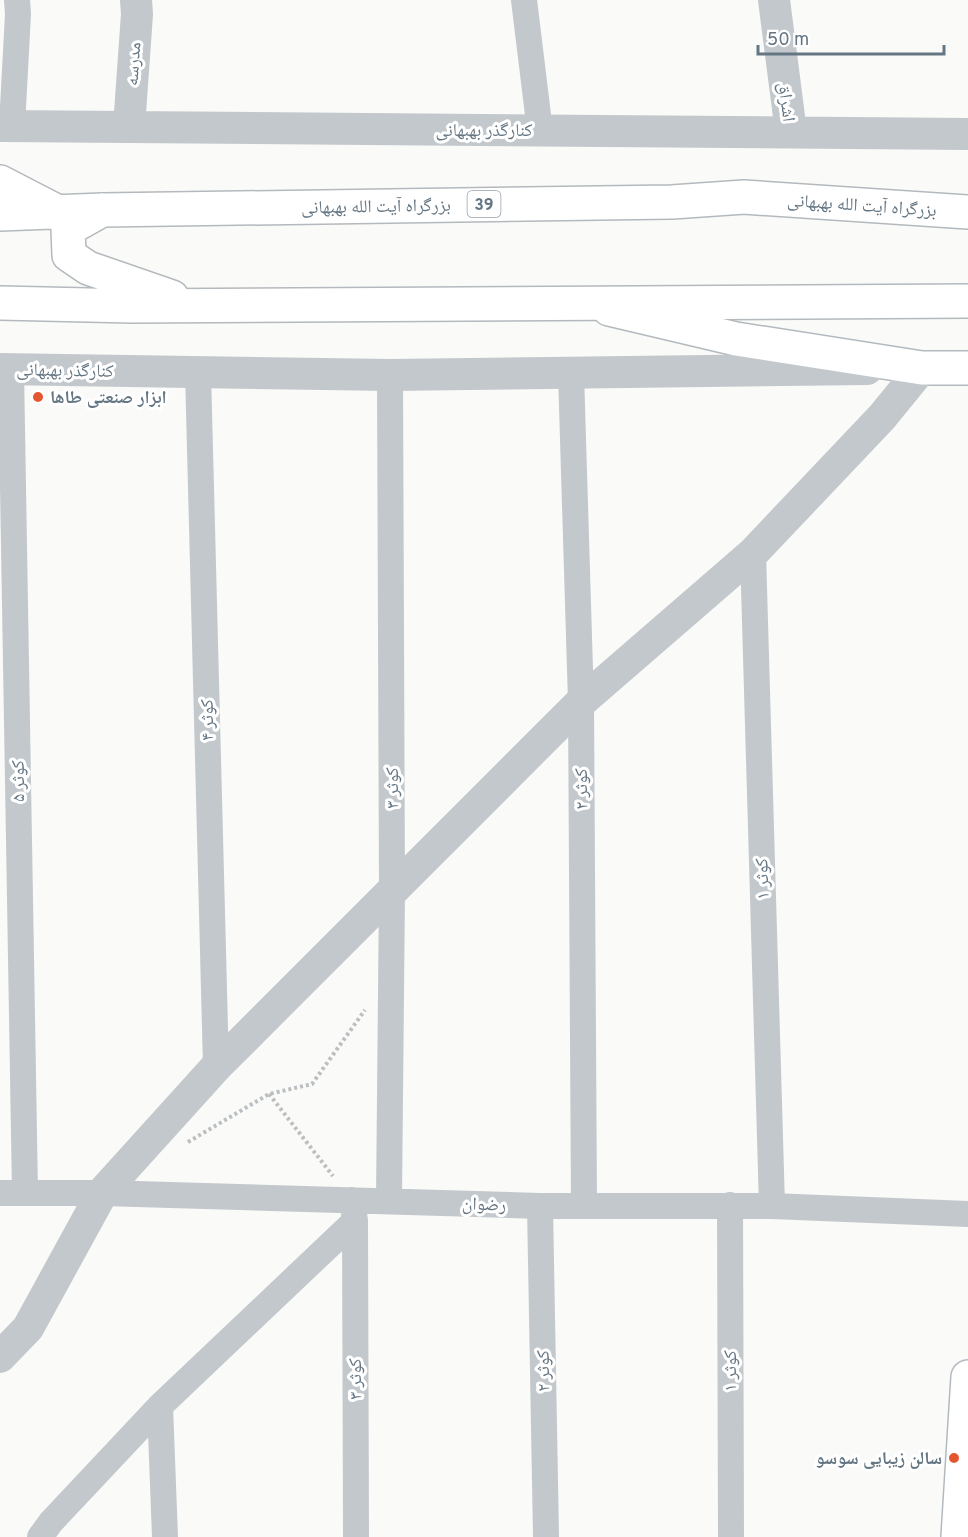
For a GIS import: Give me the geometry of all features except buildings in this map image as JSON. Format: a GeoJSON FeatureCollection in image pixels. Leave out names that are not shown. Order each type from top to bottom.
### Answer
{"type":"FeatureCollection","features":[{"type":"Feature","properties":{"kind":"main road"},"geometry":{"type":"LineString","coordinates":[[0,182],[58,212]]}},
{"type":"Feature","properties":{"kind":"main road","name":"بزرگراه آیت الله بهبهانی"},"geometry":{"type":"LineString","coordinates":[[0,214],[103,210],[672,202],[744,197],[968,212]]}},
{"type":"Feature","properties":{"kind":"main road"},"geometry":{"type":"LineString","coordinates":[[103,210],[68,229],[69,255],[88,268],[196,306]]}},
{"type":"Feature","properties":{"kind":"main road"},"geometry":{"type":"LineString","coordinates":[[0,303],[196,306],[968,301]]}},
{"type":"Feature","properties":{"kind":"main road","name":"کنارگذر بهبهانی"},"geometry":{"type":"LineString","coordinates":[[584,303],[736,339],[922,368],[968,368]]}},
{"type":"Feature","properties":{"kind":"main road"},"geometry":{"type":"LineString","coordinates":[[958,1537],[968,1377]]}},
{"type":"Feature","properties":{"kind":"street"},"geometry":{"type":"LineString","coordinates":[[6,126],[18,14],[17,0]]}},
{"type":"Feature","properties":{"kind":"street","name":"مدرسه"},"geometry":{"type":"LineString","coordinates":[[129,127],[136,0]]}},
{"type":"Feature","properties":{"kind":"street"},"geometry":{"type":"LineString","coordinates":[[524,0],[540,130]]}},
{"type":"Feature","properties":{"kind":"street","name":"اشراق"},"geometry":{"type":"LineString","coordinates":[[774,0],[791,132]]}},
{"type":"Feature","properties":{"kind":"street","name":"کنارگذر بهبهانی"},"geometry":{"type":"LineString","coordinates":[[6,126],[968,134]]}},
{"type":"Feature","properties":{"kind":"street"},"geometry":{"type":"LineString","coordinates":[[0,1358],[28,1328],[102,1193],[216,1067],[580,702],[753,553],[882,417],[922,368]]}},
{"type":"Feature","properties":{"kind":"street","name":"کنارگذر بهبهانی"},"geometry":{"type":"LineString","coordinates":[[6,369],[390,375],[922,368]]}},
{"type":"Feature","properties":{"kind":"street","name":"کوثر ۵"},"geometry":{"type":"LineString","coordinates":[[6,369],[12,1193]]}},
{"type":"Feature","properties":{"kind":"street","name":"کوثر ۴"},"geometry":{"type":"LineString","coordinates":[[198,372],[216,1067]]}},
{"type":"Feature","properties":{"kind":"street","name":"کوثر ۲"},"geometry":{"type":"LineString","coordinates":[[571,373],[580,702],[584,1206]]}},
{"type":"Feature","properties":{"kind":"street","name":"کوثر ۳"},"geometry":{"type":"LineString","coordinates":[[389,1200],[392,891],[390,375]]}},
{"type":"Feature","properties":{"kind":"street","name":"کوثر ۱"},"geometry":{"type":"LineString","coordinates":[[753,553],[772,1206]]}},
{"type":"Feature","properties":{"kind":"street","name":"رضوان"},"geometry":{"type":"LineString","coordinates":[[12,1193],[102,1193],[353,1210],[389,1200],[540,1206],[772,1206],[968,1214]]}},
{"type":"Feature","properties":{"kind":"street","name":"کوثر ۱"},"geometry":{"type":"LineString","coordinates":[[730,1205],[731,1537]]}},
{"type":"Feature","properties":{"kind":"street","name":"کوثر ۲"},"geometry":{"type":"LineString","coordinates":[[540,1206],[546,1537]]}},
{"type":"Feature","properties":{"kind":"street"},"geometry":{"type":"LineString","coordinates":[[40,1537],[51,1522],[160,1406],[353,1210]]}},
{"type":"Feature","properties":{"kind":"street","name":"کوثر ۳"},"geometry":{"type":"LineString","coordinates":[[353,1210],[356,1537]]}},
{"type":"Feature","properties":{"kind":"street"},"geometry":{"type":"LineString","coordinates":[[160,1406],[165,1537]]}},
{"type":"Feature","properties":{"kind":"path"},"geometry":{"type":"LineString","coordinates":[[188,1142],[269,1094],[312,1084],[391,973]]}},
{"type":"Feature","properties":{"kind":"path"},"geometry":{"type":"LineString","coordinates":[[269,1094],[353,1210]]}},
{"type":"Feature","properties":{"kind":"place","name":"ابزار صنعتی طاها"},"geometry":{"type":"Point","coordinates":[38,397]}},
{"type":"Feature","properties":{"kind":"place","name":"سالن زیبایی سوسو"},"geometry":{"type":"Point","coordinates":[954,1458]}}]}
